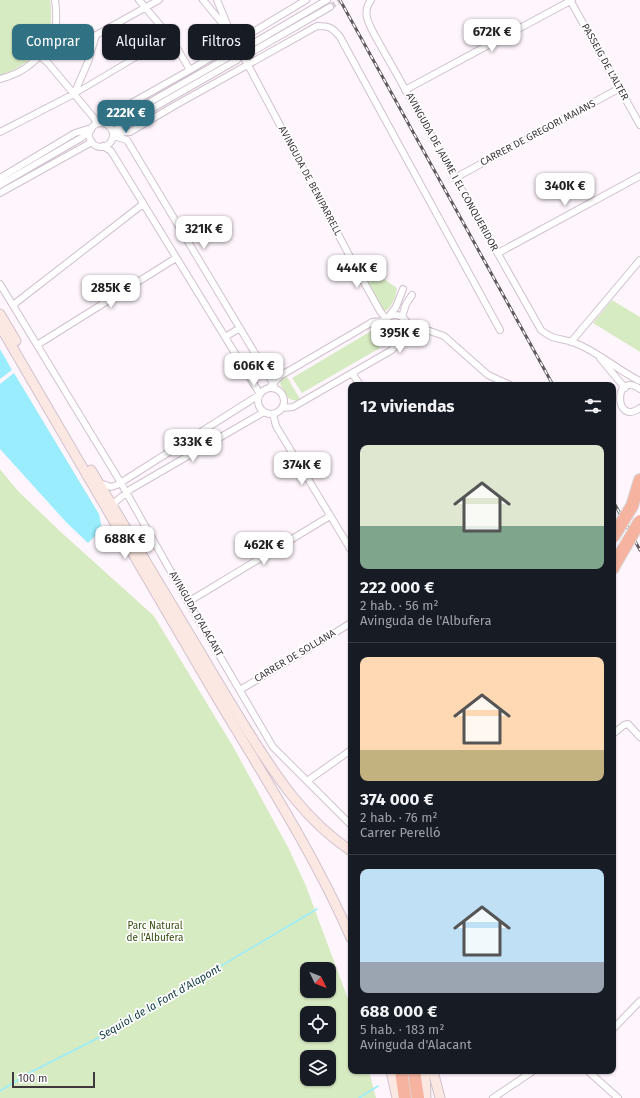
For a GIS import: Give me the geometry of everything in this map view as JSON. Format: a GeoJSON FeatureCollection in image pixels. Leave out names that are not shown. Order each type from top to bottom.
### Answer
{"type":"FeatureCollection","features":[{"type":"Feature","properties":{"kind":"highway"},"geometry":{"type":"LineString","coordinates":[[632,506],[640,480]]}},
{"type":"Feature","properties":{"kind":"highway"},"geometry":{"type":"LineString","coordinates":[[616,532],[640,493]]}},
{"type":"Feature","properties":{"kind":"highway"},"geometry":{"type":"LineString","coordinates":[[616,562],[640,521]]}},
{"type":"Feature","properties":{"kind":"highway"},"geometry":{"type":"LineString","coordinates":[[401,1074],[405,1098]]}},
{"type":"Feature","properties":{"kind":"highway"},"geometry":{"type":"LineString","coordinates":[[414,1074],[418,1098]]}},
{"type":"Feature","properties":{"kind":"main road","name":"AVINGUDA D'ALACANT"},"geometry":{"type":"LineString","coordinates":[[0,314],[217,681],[273,780]]}},
{"type":"Feature","properties":{"kind":"main road"},"geometry":{"type":"LineString","coordinates":[[0,326],[214,692],[273,780],[337,906],[348,931]]}},
{"type":"Feature","properties":{"kind":"main road"},"geometry":{"type":"LineString","coordinates":[[273,780],[328,834],[348,849]]}},
{"type":"Feature","properties":{"kind":"main road"},"geometry":{"type":"LineString","coordinates":[[392,1074],[398,1098]]}},
{"type":"Feature","properties":{"kind":"main road"},"geometry":{"type":"LineString","coordinates":[[425,1074],[426,1098]]}},
{"type":"Feature","properties":{"kind":"main road"},"geometry":{"type":"LineString","coordinates":[[434,1074],[440,1098]]}},
{"type":"Feature","properties":{"kind":"street"},"geometry":{"type":"LineString","coordinates":[[55,0],[56,24]]}},
{"type":"Feature","properties":{"kind":"street"},"geometry":{"type":"LineString","coordinates":[[139,0],[160,24]]}},
{"type":"Feature","properties":{"kind":"street"},"geometry":{"type":"LineString","coordinates":[[74,94],[88,62],[96,35],[159,0]]}},
{"type":"Feature","properties":{"kind":"street"},"geometry":{"type":"LineString","coordinates":[[203,0],[223,24]]}},
{"type":"Feature","properties":{"kind":"street","name":"AVINGUDA DE BENIPARRELL"},"geometry":{"type":"LineString","coordinates":[[217,0],[228,24]]}},
{"type":"Feature","properties":{"kind":"street"},"geometry":{"type":"LineString","coordinates":[[255,31],[306,0]]}},
{"type":"Feature","properties":{"kind":"street"},"geometry":{"type":"LineString","coordinates":[[327,0],[249,50],[330,7]]}},
{"type":"Feature","properties":{"kind":"street","name":"AVINGUDA DE JAUME I EL CONQUERIDOR"},"geometry":{"type":"LineString","coordinates":[[371,0],[367,5],[366,17],[405,90],[541,330],[553,338],[571,342]]}},
{"type":"Feature","properties":{"kind":"street"},"geometry":{"type":"LineString","coordinates":[[405,90],[571,0]]}},
{"type":"Feature","properties":{"kind":"street","name":"PASSEIG DE L'ALTER"},"geometry":{"type":"LineString","coordinates":[[571,0],[640,125]]}},
{"type":"Feature","properties":{"kind":"street"},"geometry":{"type":"LineString","coordinates":[[113,133],[130,132],[317,26],[328,26],[335,30],[340,37],[500,330]]}},
{"type":"Feature","properties":{"kind":"street"},"geometry":{"type":"LineString","coordinates":[[180,53],[190,70]]}},
{"type":"Feature","properties":{"kind":"street"},"geometry":{"type":"LineString","coordinates":[[0,178],[75,133],[97,125],[124,117],[236,57],[113,133],[110,143],[103,146],[97,146],[92,142],[90,136],[97,125]]}},
{"type":"Feature","properties":{"kind":"street"},"geometry":{"type":"LineString","coordinates":[[0,80],[26,69],[36,60]]}},
{"type":"Feature","properties":{"kind":"street"},"geometry":{"type":"LineString","coordinates":[[45,60],[94,118],[97,125]]}},
{"type":"Feature","properties":{"kind":"street"},"geometry":{"type":"LineString","coordinates":[[1,130],[74,94],[130,60]]}},
{"type":"Feature","properties":{"kind":"street"},"geometry":{"type":"LineString","coordinates":[[0,185],[81,138],[112,114],[207,60]]}},
{"type":"Feature","properties":{"kind":"street","name":"AVINGUDA DE BENIPARRELL"},"geometry":{"type":"LineString","coordinates":[[245,60],[356,268],[380,311],[387,319]]}},
{"type":"Feature","properties":{"kind":"street","name":"CARRER DE GREGORI MAIANS"},"geometry":{"type":"LineString","coordinates":[[455,178],[620,88]]}},
{"type":"Feature","properties":{"kind":"street"},"geometry":{"type":"LineString","coordinates":[[97,125],[108,125],[113,133],[127,140],[240,328],[272,386],[280,390],[284,395],[285,399],[282,408]]}},
{"type":"Feature","properties":{"kind":"street"},"geometry":{"type":"LineString","coordinates":[[0,193],[92,142]]}},
{"type":"Feature","properties":{"kind":"street"},"geometry":{"type":"LineString","coordinates":[[99,482],[111,487],[120,483],[260,395],[272,386],[280,376],[372,322],[397,315],[402,317],[407,323],[408,331],[392,350],[293,407],[282,408],[273,414],[264,412],[260,408],[259,404],[260,395],[225,337],[111,151],[103,146]]}},
{"type":"Feature","properties":{"kind":"street"},"geometry":{"type":"LineString","coordinates":[[498,253],[640,176]]}},
{"type":"Feature","properties":{"kind":"street"},"geometry":{"type":"LineString","coordinates":[[13,305],[143,204]]}},
{"type":"Feature","properties":{"kind":"street"},"geometry":{"type":"LineString","coordinates":[[37,345],[176,258]]}},
{"type":"Feature","properties":{"kind":"street"},"geometry":{"type":"LineString","coordinates":[[640,260],[571,342],[594,353],[631,377],[640,381]]}},
{"type":"Feature","properties":{"kind":"street","name":"AVINGUDA D'ALACANT"},"geometry":{"type":"LineString","coordinates":[[0,284],[126,493],[273,747],[348,822]]}},
{"type":"Feature","properties":{"kind":"street"},"geometry":{"type":"LineString","coordinates":[[400,340],[390,340],[385,336],[382,329],[396,307],[403,289]]}},
{"type":"Feature","properties":{"kind":"street"},"geometry":{"type":"LineString","coordinates":[[402,317],[406,304],[412,295]]}},
{"type":"Feature","properties":{"kind":"street"},"geometry":{"type":"LineString","coordinates":[[225,337],[240,328]]}},
{"type":"Feature","properties":{"kind":"street"},"geometry":{"type":"LineString","coordinates":[[408,331],[424,329],[444,336],[488,375],[503,382]]}},
{"type":"Feature","properties":{"kind":"street"},"geometry":{"type":"LineString","coordinates":[[594,353],[625,388]]}},
{"type":"Feature","properties":{"kind":"street"},"geometry":{"type":"LineString","coordinates":[[352,373],[358,382]]}},
{"type":"Feature","properties":{"kind":"street"},"geometry":{"type":"LineString","coordinates":[[631,377],[633,386]]}},
{"type":"Feature","properties":{"kind":"street"},"geometry":{"type":"LineString","coordinates":[[640,389],[633,386],[625,388],[622,390],[619,397],[623,408],[630,411],[635,411],[640,408]]}},
{"type":"Feature","properties":{"kind":"street"},"geometry":{"type":"LineString","coordinates":[[114,508],[115,502],[126,493],[264,412]]}},
{"type":"Feature","properties":{"kind":"street"},"geometry":{"type":"LineString","coordinates":[[273,414],[276,426],[348,545]]}},
{"type":"Feature","properties":{"kind":"street"},"geometry":{"type":"LineString","coordinates":[[188,602],[330,516]]}},
{"type":"Feature","properties":{"kind":"street","name":"CARRER DE SOLLANA"},"geometry":{"type":"LineString","coordinates":[[240,690],[348,625]]}},
{"type":"Feature","properties":{"kind":"street"},"geometry":{"type":"LineString","coordinates":[[616,732],[624,725],[628,724],[640,737]]}},
{"type":"Feature","properties":{"kind":"street"},"geometry":{"type":"LineString","coordinates":[[307,781],[348,752]]}},
{"type":"Feature","properties":{"kind":"street"},"geometry":{"type":"LineString","coordinates":[[616,1026],[640,1001]]}},
{"type":"Feature","properties":{"kind":"street"},"geometry":{"type":"LineString","coordinates":[[493,1098],[529,1074]]}},
{"type":"Feature","properties":{"kind":"street"},"geometry":{"type":"LineString","coordinates":[[591,1074],[618,1098]]}},
{"type":"Feature","properties":{"kind":"green space"},"geometry":{"type":"Polygon","coordinates":[[[0,0],[50,0],[50,24],[12,24],[12,60],[29,60],[13,70],[0,75],[0,0]]]}},
{"type":"Feature","properties":{"kind":"green space"},"geometry":{"type":"Polygon","coordinates":[[[361,263],[397,288],[394,301],[386,311],[383,310],[359,266],[361,263]]]}},
{"type":"Feature","properties":{"kind":"green space"},"geometry":{"type":"Polygon","coordinates":[[[612,300],[640,317],[640,352],[593,323],[612,300]]]}},
{"type":"Feature","properties":{"kind":"green space"},"geometry":{"type":"Polygon","coordinates":[[[371,331],[380,348],[302,393],[292,378],[371,331]]]}},
{"type":"Feature","properties":{"kind":"green space"},"geometry":{"type":"Polygon","coordinates":[[[286,375],[300,399],[297,401],[289,399],[280,384],[282,378],[286,375]]]}},
{"type":"Feature","properties":{"kind":"green space","name":"Parc Natural de l'Albufera"},"geometry":{"type":"Polygon","coordinates":[[[0,469],[18,491],[62,533],[154,616],[234,748],[289,849],[306,886],[334,962],[300,962],[300,998],[336,998],[336,967],[348,999],[348,1074],[370,1074],[376,1098],[0,1098],[0,469]]]}},
{"type":"Feature","properties":{"kind":"water"},"geometry":{"type":"Polygon","coordinates":[[[0,349],[12,370],[0,379],[0,349]]]}},
{"type":"Feature","properties":{"kind":"water"},"geometry":{"type":"Polygon","coordinates":[[[14,373],[99,514],[102,529],[88,543],[66,522],[0,449],[0,384],[14,373]]]}},
{"type":"Feature","properties":{"kind":"waterway","name":"Sequiol de la Font d’Alapont"},"geometry":{"type":"LineString","coordinates":[[0,1091],[29,1073],[110,1032],[317,909]]}},
{"type":"Feature","properties":{"kind":"waterway"},"geometry":{"type":"LineString","coordinates":[[359,1098],[378,1086]]}},
{"type":"Feature","properties":{"kind":"tunnel"},"geometry":{"type":"LineString","coordinates":[[330,7],[341,0]]}},
{"type":"Feature","properties":{"kind":"railway"},"geometry":{"type":"LineString","coordinates":[[340,0],[551,382]]}},
{"type":"Feature","properties":{"kind":"railway"},"geometry":{"type":"LineString","coordinates":[[616,506],[640,550]]}}]}
